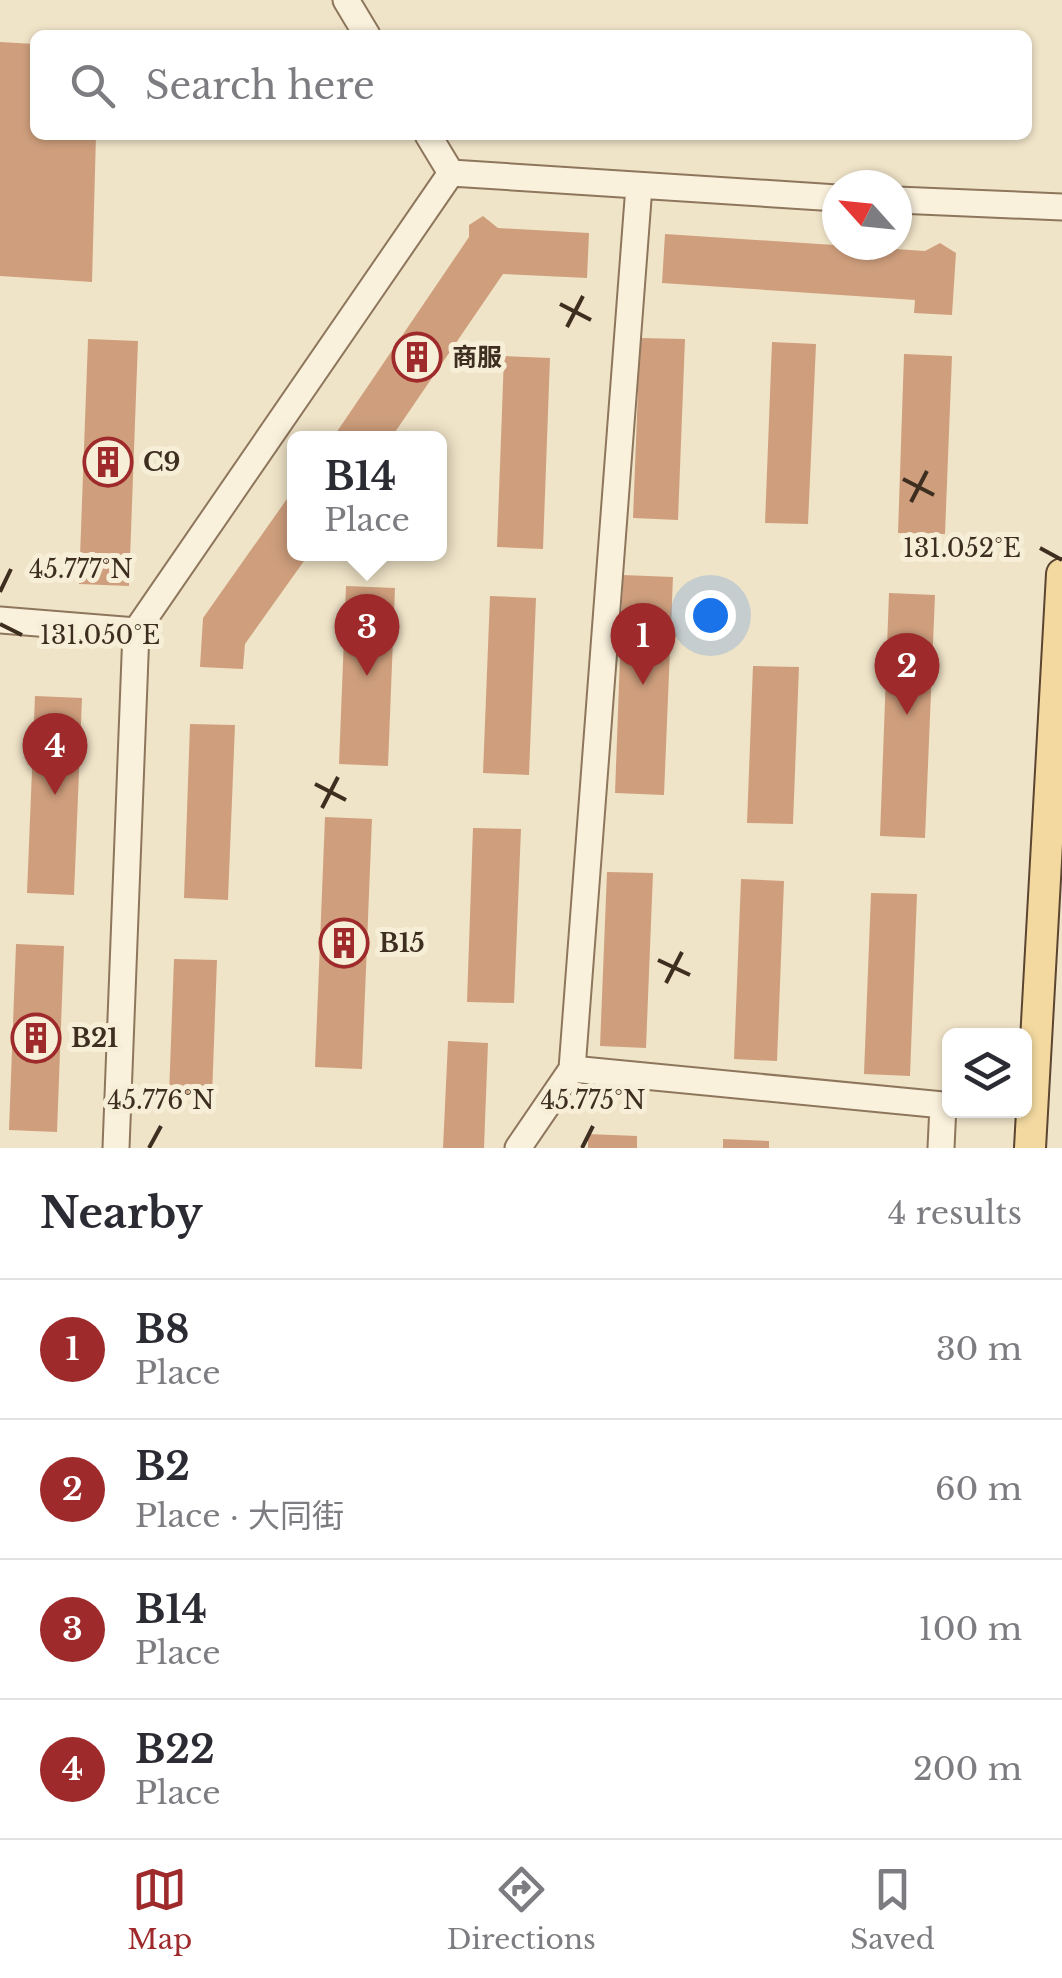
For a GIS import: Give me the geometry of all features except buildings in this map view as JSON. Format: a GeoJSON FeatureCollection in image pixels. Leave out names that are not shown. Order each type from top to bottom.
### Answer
{"type":"FeatureCollection","features":[{"type":"Feature","properties":{"kind":"main road"},"geometry":{"type":"LineString","coordinates":[[1030,1148],[1062,574]]}},
{"type":"Feature","properties":{"kind":"street"},"geometry":{"type":"LineString","coordinates":[[346,0],[364,30]]}},
{"type":"Feature","properties":{"kind":"street"},"geometry":{"type":"LineString","coordinates":[[431,140],[450,173]]}},
{"type":"Feature","properties":{"kind":"street"},"geometry":{"type":"LineString","coordinates":[[450,173],[822,197]]}},
{"type":"Feature","properties":{"kind":"street"},"geometry":{"type":"LineString","coordinates":[[116,1148],[136,631],[450,173]]}},
{"type":"Feature","properties":{"kind":"street"},"geometry":{"type":"LineString","coordinates":[[518,1148],[572,1069],[639,186]]}},
{"type":"Feature","properties":{"kind":"street"},"geometry":{"type":"LineString","coordinates":[[912,201],[1062,207]]}},
{"type":"Feature","properties":{"kind":"street"},"geometry":{"type":"LineString","coordinates":[[0,620],[136,631]]}},
{"type":"Feature","properties":{"kind":"street"},"geometry":{"type":"LineString","coordinates":[[572,1069],[943,1106],[941,1148]]}},
{"type":"Feature","properties":{"kind":"place","name":"商服"},"geometry":{"type":"Point","coordinates":[417,357]}},
{"type":"Feature","properties":{"kind":"place","name":"C9"},"geometry":{"type":"Point","coordinates":[108,462]}},
{"type":"Feature","properties":{"kind":"place","name":"B14"},"geometry":{"type":"Point","coordinates":[367,676]}},
{"type":"Feature","properties":{"kind":"place","name":"B8"},"geometry":{"type":"Point","coordinates":[643,685]}},
{"type":"Feature","properties":{"kind":"place","name":"B2"},"geometry":{"type":"Point","coordinates":[907,715]}},
{"type":"Feature","properties":{"kind":"place","name":"B22"},"geometry":{"type":"Point","coordinates":[55,795]}},
{"type":"Feature","properties":{"kind":"place","name":"B15"},"geometry":{"type":"Point","coordinates":[344,943]}},
{"type":"Feature","properties":{"kind":"place","name":"B21"},"geometry":{"type":"Point","coordinates":[36,1038]}}]}
